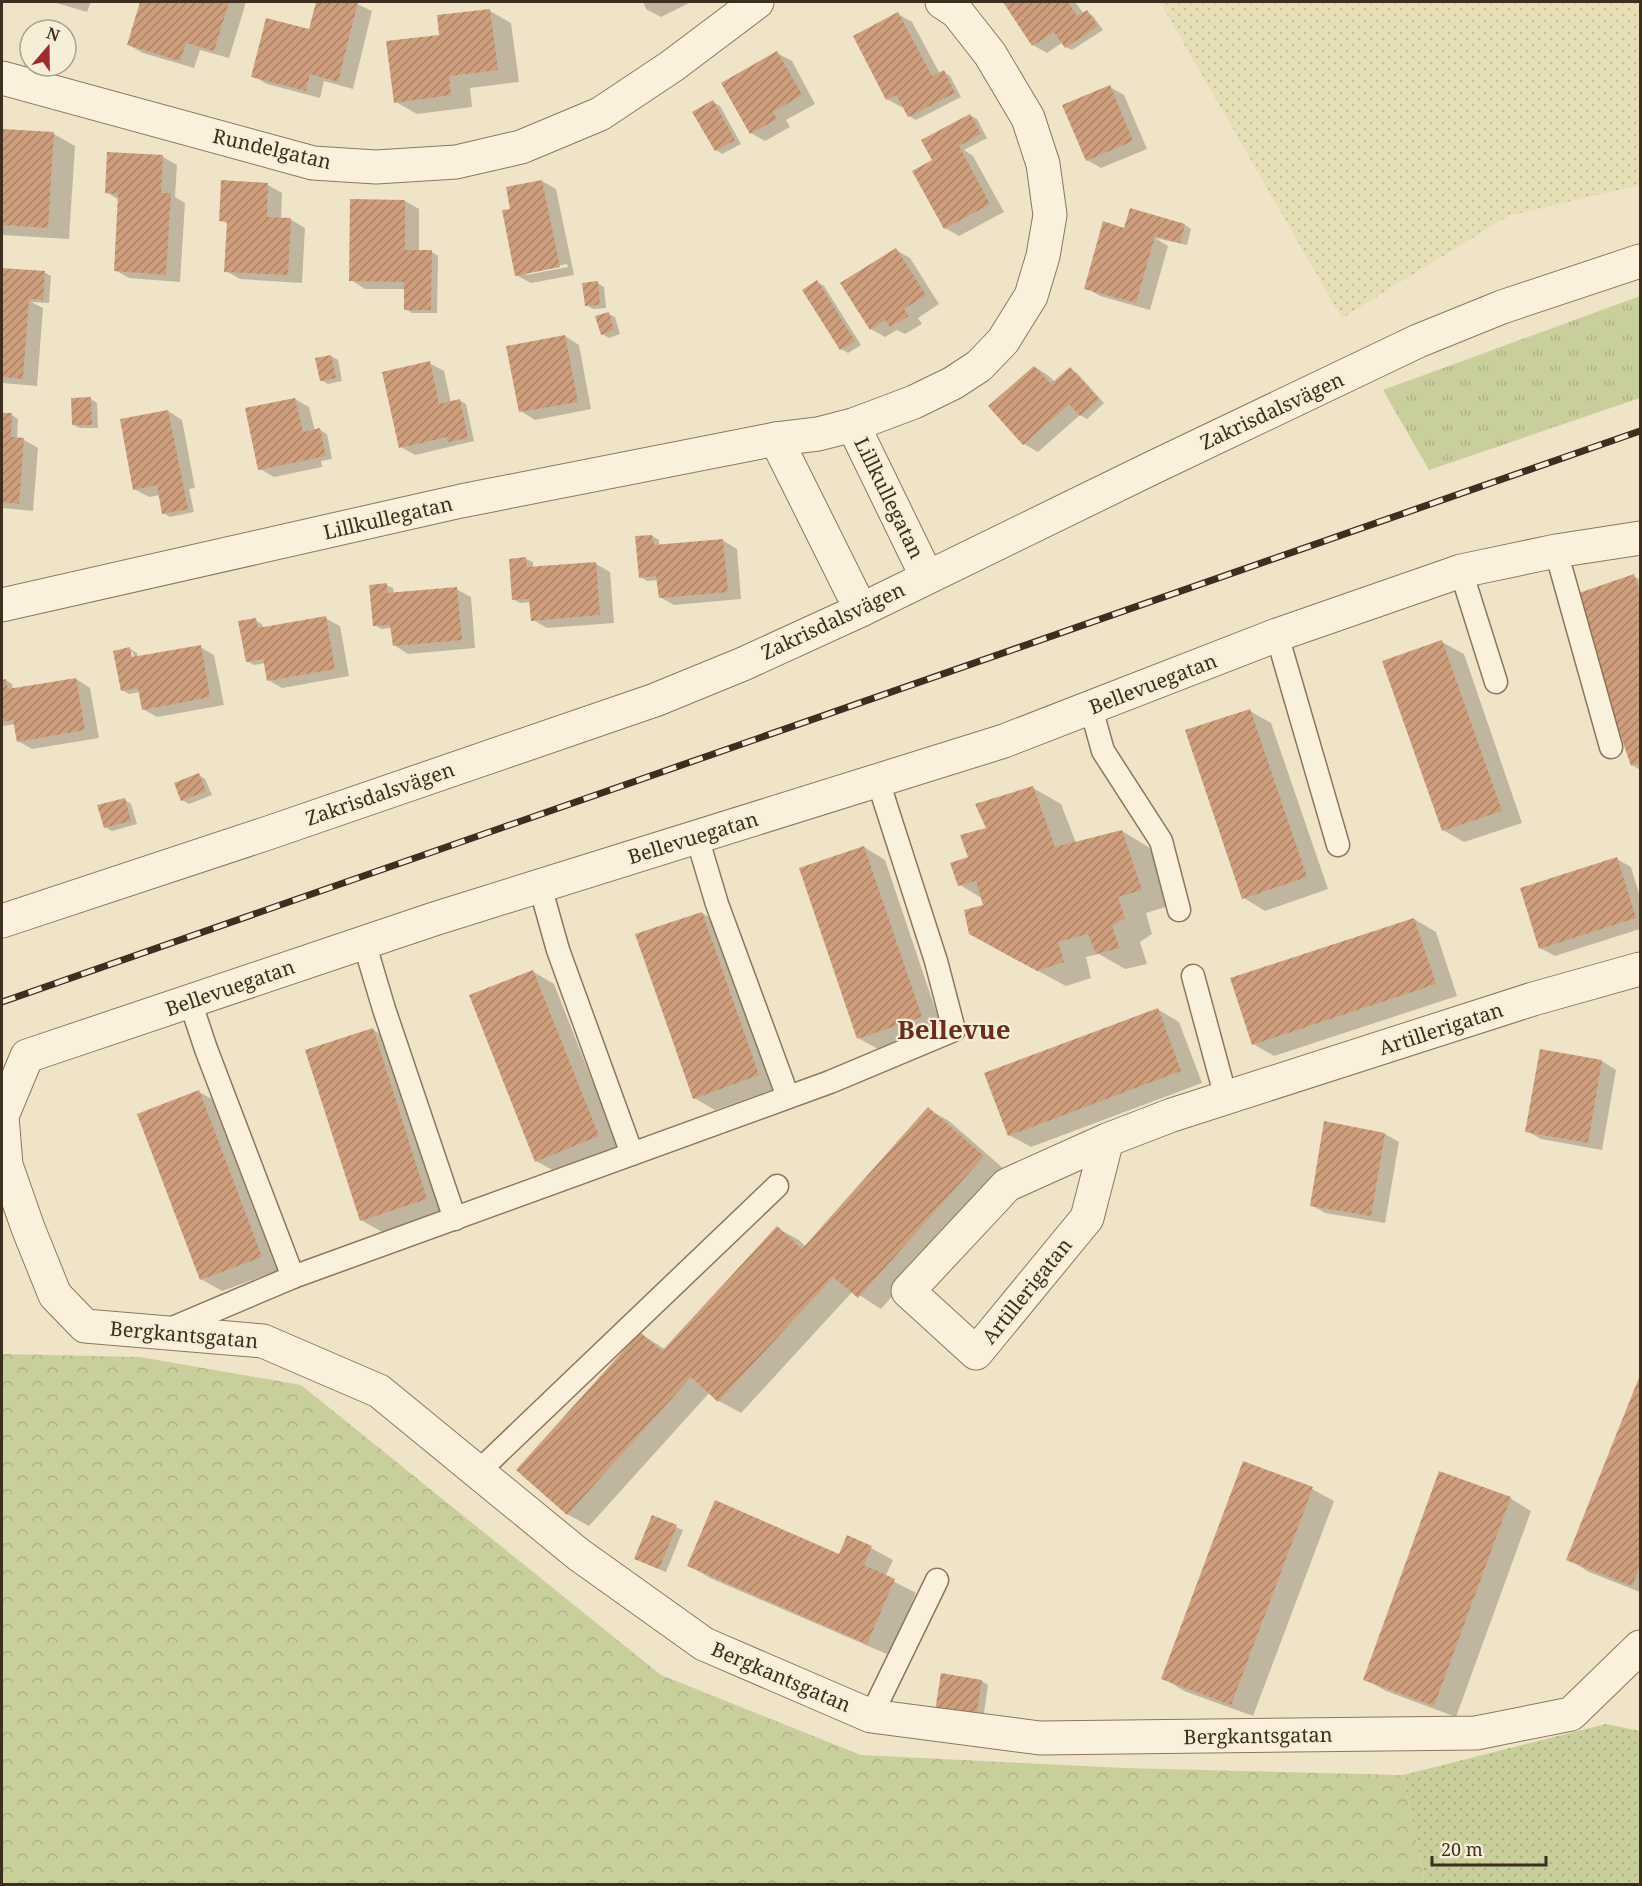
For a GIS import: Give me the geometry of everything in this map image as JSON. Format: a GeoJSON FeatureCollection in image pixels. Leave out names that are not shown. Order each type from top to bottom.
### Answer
{"type":"FeatureCollection","features":[{"type":"Feature","properties":{"kind":"street","name":"Rundelgatan"},"geometry":{"type":"LineString","coordinates":[[2,78],[313,163],[376,167],[456,162],[521,147],[600,114],[672,66],[757,2]]}},
{"type":"Feature","properties":{"kind":"street"},"geometry":{"type":"LineString","coordinates":[[853,424],[914,402],[953,383],[979,366],[1003,341],[1031,296],[1042,256],[1050,215],[1043,164],[1028,118],[990,54],[957,12],[942,2]]}},
{"type":"Feature","properties":{"kind":"street","name":"Zakrisdalsvägen"},"geometry":{"type":"LineString","coordinates":[[2,921],[655,700],[743,664],[861,610],[1418,341],[1502,307],[1641,261]]}},
{"type":"Feature","properties":{"kind":"street","name":"Lillkullegatan"},"geometry":{"type":"LineString","coordinates":[[2,605],[461,501],[776,439],[818,434],[853,424],[927,577]]}},
{"type":"Feature","properties":{"kind":"street"},"geometry":{"type":"LineString","coordinates":[[776,439],[861,610]]}},
{"type":"Feature","properties":{"kind":"street","name":"Bellevuegatan"},"geometry":{"type":"LineString","coordinates":[[85,1326],[55,1295],[6,1165],[2,1116],[27,1056],[364,942],[1004,741],[1277,635],[1461,571],[1556,551],[1641,538]]}},
{"type":"Feature","properties":{"kind":"street","name":"Artillerigatan"},"geometry":{"type":"LineString","coordinates":[[1107,1140],[1087,1218],[976,1353],[908,1291],[1007,1185],[1107,1140],[1172,1115],[1533,999],[1641,969]]}},
{"type":"Feature","properties":{"kind":"street","name":"Bergkantsgatan"},"geometry":{"type":"LineString","coordinates":[[85,1326],[263,1341],[379,1391],[578,1554],[704,1644],[871,1716],[1040,1738],[1476,1733],[1571,1714],[1641,1647]]}},
{"type":"Feature","properties":{"kind":"lane"},"geometry":{"type":"LineString","coordinates":[[1556,551],[1611,747]]}},
{"type":"Feature","properties":{"kind":"lane"},"geometry":{"type":"LineString","coordinates":[[1461,571],[1496,682]]}},
{"type":"Feature","properties":{"kind":"lane"},"geometry":{"type":"LineString","coordinates":[[1277,635],[1338,845]]}},
{"type":"Feature","properties":{"kind":"lane"},"geometry":{"type":"LineString","coordinates":[[1091,708],[1103,751],[1161,841],[1179,910]]}},
{"type":"Feature","properties":{"kind":"lane"},"geometry":{"type":"LineString","coordinates":[[164,1332],[293,1277],[788,1098],[954,1030],[936,961],[878,781]]}},
{"type":"Feature","properties":{"kind":"lane"},"geometry":{"type":"LineString","coordinates":[[697,837],[717,904],[788,1098]]}},
{"type":"Feature","properties":{"kind":"lane"},"geometry":{"type":"LineString","coordinates":[[540,886],[558,950],[632,1154]]}},
{"type":"Feature","properties":{"kind":"lane"},"geometry":{"type":"LineString","coordinates":[[364,942],[384,1009],[455,1219]]}},
{"type":"Feature","properties":{"kind":"lane"},"geometry":{"type":"LineString","coordinates":[[1193,976],[1226,1098]]}},
{"type":"Feature","properties":{"kind":"lane"},"geometry":{"type":"LineString","coordinates":[[190,1001],[293,1277]]}},
{"type":"Feature","properties":{"kind":"lane"},"geometry":{"type":"LineString","coordinates":[[478,1472],[777,1186]]}},
{"type":"Feature","properties":{"kind":"lane"},"geometry":{"type":"LineString","coordinates":[[871,1716],[937,1580]]}},
{"type":"Feature","properties":{"kind":"shaded area"},"geometry":{"type":"Polygon","coordinates":[[[1160,2],[1640,2],[1640,185],[1508,216],[1342,318],[1160,2]]]}},
{"type":"Feature","properties":{"kind":"green space"},"geometry":{"type":"Polygon","coordinates":[[[1640,296],[1640,398],[1429,470],[1383,390],[1640,296]]]}},
{"type":"Feature","properties":{"kind":"green space"},"geometry":{"type":"Polygon","coordinates":[[[2,1354],[140,1357],[301,1385],[661,1675],[861,1755],[1125,1768],[1403,1775],[1425,1884],[2,1884],[2,1354]]]}},
{"type":"Feature","properties":{"kind":"green space"},"geometry":{"type":"Polygon","coordinates":[[[1606,1724],[1640,1731],[1640,1884],[1425,1884],[1403,1775],[1606,1724]]]}},
{"type":"Feature","properties":{"kind":"building"},"geometry":{"type":"Polygon","coordinates":[[[140,2],[229,2],[214,51],[186,43],[180,61],[127,45],[140,2]]]}},
{"type":"Feature","properties":{"kind":"building"},"geometry":{"type":"Polygon","coordinates":[[[316,2],[358,2],[338,82],[310,74],[306,91],[251,77],[266,18],[309,29],[316,2]]]}},
{"type":"Feature","properties":{"kind":"building"},"geometry":{"type":"Polygon","coordinates":[[[1003,2],[1068,2],[1077,16],[1087,10],[1098,26],[1065,48],[1054,32],[1032,46],[1003,2]]]}},
{"type":"Feature","properties":{"kind":"building"},"geometry":{"type":"Polygon","coordinates":[[[490,9],[498,70],[449,76],[451,95],[394,103],[386,41],[439,35],[437,15],[490,9]]]}},
{"type":"Feature","properties":{"kind":"building"},"geometry":{"type":"Polygon","coordinates":[[[898,12],[932,76],[944,70],[955,93],[908,117],[896,95],[886,100],[853,36],[898,12]]]}},
{"type":"Feature","properties":{"kind":"building"},"geometry":{"type":"Polygon","coordinates":[[[777,51],[802,95],[773,112],[777,119],[750,134],[721,83],[777,51]]]}},
{"type":"Feature","properties":{"kind":"building"},"geometry":{"type":"Polygon","coordinates":[[[1110,85],[1133,141],[1086,161],[1062,105],[1110,85]]]}},
{"type":"Feature","properties":{"kind":"building"},"geometry":{"type":"Polygon","coordinates":[[[713,100],[735,140],[715,151],[692,112],[713,100]]]}},
{"type":"Feature","properties":{"kind":"building"},"geometry":{"type":"Polygon","coordinates":[[[970,114],[981,134],[959,146],[990,204],[944,229],[912,171],[932,160],[921,140],[970,114]]]}},
{"type":"Feature","properties":{"kind":"building"},"geometry":{"type":"Polygon","coordinates":[[[2,129],[54,132],[48,228],[2,225],[2,129]]]}},
{"type":"Feature","properties":{"kind":"building"},"geometry":{"type":"Polygon","coordinates":[[[107,152],[163,155],[161,193],[171,193],[166,275],[114,271],[118,194],[105,193],[107,152]]]}},
{"type":"Feature","properties":{"kind":"building"},"geometry":{"type":"Polygon","coordinates":[[[221,180],[268,183],[267,217],[291,218],[288,275],[224,272],[227,222],[219,221],[221,180]]]}},
{"type":"Feature","properties":{"kind":"building"},"geometry":{"type":"Polygon","coordinates":[[[542,180],[560,267],[515,276],[502,210],[510,209],[506,187],[542,180]]]}},
{"type":"Feature","properties":{"kind":"building"},"geometry":{"type":"Polygon","coordinates":[[[350,199],[405,200],[405,250],[432,250],[431,310],[404,310],[404,282],[349,281],[350,199]]]}},
{"type":"Feature","properties":{"kind":"building"},"geometry":{"type":"Polygon","coordinates":[[[1130,208],[1185,224],[1180,243],[1155,236],[1136,303],[1084,289],[1103,221],[1124,228],[1130,208]]]}},
{"type":"Feature","properties":{"kind":"building"},"geometry":{"type":"Polygon","coordinates":[[[896,248],[926,295],[904,309],[909,316],[890,327],[885,320],[870,330],[840,283],[896,248]]]}},
{"type":"Feature","properties":{"kind":"building"},"geometry":{"type":"Polygon","coordinates":[[[2,268],[45,271],[43,300],[29,299],[23,379],[2,377],[2,268]]]}},
{"type":"Feature","properties":{"kind":"building"},"geometry":{"type":"Polygon","coordinates":[[[817,280],[855,341],[840,350],[802,290],[817,280]]]}},
{"type":"Feature","properties":{"kind":"building"},"geometry":{"type":"Polygon","coordinates":[[[598,281],[600,305],[585,306],[582,283],[598,281]]]}},
{"type":"Feature","properties":{"kind":"building"},"geometry":{"type":"Polygon","coordinates":[[[609,312],[614,330],[601,335],[595,316],[609,312]]]}},
{"type":"Feature","properties":{"kind":"building"},"geometry":{"type":"Polygon","coordinates":[[[565,335],[578,402],[519,412],[506,346],[565,335]]]}},
{"type":"Feature","properties":{"kind":"building"},"geometry":{"type":"Polygon","coordinates":[[[331,355],[336,378],[320,381],[315,358],[331,355]]]}},
{"type":"Feature","properties":{"kind":"building"},"geometry":{"type":"Polygon","coordinates":[[[430,361],[439,404],[460,399],[468,438],[448,442],[447,437],[399,448],[382,372],[430,361]]]}},
{"type":"Feature","properties":{"kind":"building"},"geometry":{"type":"Polygon","coordinates":[[[1034,366],[1051,384],[1070,367],[1099,399],[1080,416],[1069,404],[1023,445],[988,406],[1034,366]]]}},
{"type":"Feature","properties":{"kind":"building"},"geometry":{"type":"Polygon","coordinates":[[[91,397],[92,425],[72,425],[71,398],[91,397]]]}},
{"type":"Feature","properties":{"kind":"building"},"geometry":{"type":"Polygon","coordinates":[[[295,398],[303,432],[320,428],[326,456],[258,470],[245,408],[295,398]]]}},
{"type":"Feature","properties":{"kind":"building"},"geometry":{"type":"Polygon","coordinates":[[[168,410],[188,509],[162,514],[157,485],[133,490],[120,419],[168,410]]]}},
{"type":"Feature","properties":{"kind":"building"},"geometry":{"type":"Polygon","coordinates":[[[2,413],[12,413],[11,437],[24,438],[19,504],[2,502],[2,413]]]}},
{"type":"Feature","properties":{"kind":"building"},"geometry":{"type":"Polygon","coordinates":[[[652,535],[654,545],[723,539],[728,592],[659,598],[656,576],[639,578],[635,536],[652,535]]]}},
{"type":"Feature","properties":{"kind":"building"},"geometry":{"type":"Polygon","coordinates":[[[526,557],[527,567],[596,562],[600,615],[531,621],[529,599],[512,600],[509,559],[526,557]]]}},
{"type":"Feature","properties":{"kind":"building"},"geometry":{"type":"Polygon","coordinates":[[[1634,574],[1640,592],[1640,763],[1631,766],[1573,595],[1634,574]]]}},
{"type":"Feature","properties":{"kind":"building"},"geometry":{"type":"Polygon","coordinates":[[[387,583],[387,593],[457,587],[462,640],[393,646],[390,625],[373,626],[369,585],[387,583]]]}},
{"type":"Feature","properties":{"kind":"building"},"geometry":{"type":"Polygon","coordinates":[[[326,616],[335,669],[267,681],[263,659],[246,662],[238,621],[256,618],[258,628],[326,616]]]}},
{"type":"Feature","properties":{"kind":"building"},"geometry":{"type":"Polygon","coordinates":[[[1442,640],[1502,811],[1442,831],[1382,661],[1442,640]]]}},
{"type":"Feature","properties":{"kind":"building"},"geometry":{"type":"Polygon","coordinates":[[[201,645],[210,697],[142,710],[138,688],[121,691],[113,651],[130,647],[132,657],[201,645]]]}},
{"type":"Feature","properties":{"kind":"building"},"geometry":{"type":"Polygon","coordinates":[[[76,678],[85,730],[17,742],[13,720],[2,722],[2,680],[6,679],[8,689],[76,678]]]}},
{"type":"Feature","properties":{"kind":"building"},"geometry":{"type":"Polygon","coordinates":[[[1250,709],[1307,877],[1242,899],[1185,730],[1250,709]]]}},
{"type":"Feature","properties":{"kind":"building"},"geometry":{"type":"Polygon","coordinates":[[[199,773],[206,791],[181,801],[174,783],[199,773]]]}},
{"type":"Feature","properties":{"kind":"building"},"geometry":{"type":"Polygon","coordinates":[[[1033,786],[1055,847],[1122,830],[1142,890],[1118,897],[1125,918],[1112,926],[1120,948],[1096,954],[1088,934],[1058,942],[1064,962],[1037,971],[969,934],[964,910],[983,905],[976,881],[958,886],[950,863],[968,857],[960,835],[986,828],[975,804],[1033,786]]]}},
{"type":"Feature","properties":{"kind":"building"},"geometry":{"type":"Polygon","coordinates":[[[125,798],[131,821],[104,828],[97,805],[125,798]]]}},
{"type":"Feature","properties":{"kind":"building"},"geometry":{"type":"Polygon","coordinates":[[[864,846],[922,1017],[857,1039],[799,868],[864,846]]]}},
{"type":"Feature","properties":{"kind":"building"},"geometry":{"type":"Polygon","coordinates":[[[1617,857],[1636,918],[1539,949],[1520,888],[1617,857]]]}},
{"type":"Feature","properties":{"kind":"building"},"geometry":{"type":"Polygon","coordinates":[[[702,912],[759,1075],[693,1099],[635,934],[702,912]]]}},
{"type":"Feature","properties":{"kind":"building"},"geometry":{"type":"Polygon","coordinates":[[[1414,918],[1436,984],[1252,1045],[1230,978],[1414,918]]]}},
{"type":"Feature","properties":{"kind":"building"},"geometry":{"type":"Polygon","coordinates":[[[533,970],[599,1136],[535,1162],[469,995],[533,970]]]}},
{"type":"Feature","properties":{"kind":"building"},"geometry":{"type":"Polygon","coordinates":[[[1158,1008],[1181,1071],[1008,1136],[984,1073],[1158,1008]]]}},
{"type":"Feature","properties":{"kind":"building"},"geometry":{"type":"Polygon","coordinates":[[[373,1028],[427,1199],[360,1221],[305,1050],[373,1028]]]}},
{"type":"Feature","properties":{"kind":"building"},"geometry":{"type":"Polygon","coordinates":[[[1540,1049],[1602,1060],[1588,1143],[1525,1132],[1540,1049]]]}},
{"type":"Feature","properties":{"kind":"building"},"geometry":{"type":"Polygon","coordinates":[[[199,1090],[262,1257],[200,1280],[137,1114],[199,1090]]]}},
{"type":"Feature","properties":{"kind":"building"},"geometry":{"type":"Polygon","coordinates":[[[928,1107],[984,1156],[858,1298],[833,1277],[718,1402],[691,1377],[567,1515],[516,1470],[640,1332],[662,1351],[777,1226],[802,1249],[928,1107]]]}},
{"type":"Feature","properties":{"kind":"building"},"geometry":{"type":"Polygon","coordinates":[[[1324,1121],[1385,1133],[1371,1216],[1310,1206],[1324,1121]]]}},
{"type":"Feature","properties":{"kind":"building"},"geometry":{"type":"Polygon","coordinates":[[[1640,1375],[1640,1566],[1632,1586],[1566,1560],[1640,1375]]]}},
{"type":"Feature","properties":{"kind":"building"},"geometry":{"type":"Polygon","coordinates":[[[1243,1461],[1313,1487],[1231,1705],[1161,1679],[1243,1461]]]}},
{"type":"Feature","properties":{"kind":"building"},"geometry":{"type":"Polygon","coordinates":[[[1439,1471],[1511,1497],[1434,1706],[1363,1680],[1439,1471]]]}},
{"type":"Feature","properties":{"kind":"building"},"geometry":{"type":"Polygon","coordinates":[[[715,1500],[839,1554],[847,1535],[872,1546],[864,1565],[895,1579],[867,1644],[687,1566],[715,1500]]]}},
{"type":"Feature","properties":{"kind":"building"},"geometry":{"type":"Polygon","coordinates":[[[652,1515],[677,1525],[659,1569],[634,1559],[652,1515]]]}},
{"type":"Feature","properties":{"kind":"building"},"geometry":{"type":"Polygon","coordinates":[[[941,1673],[982,1680],[976,1717],[935,1711],[941,1673]]]}},
{"type":"Feature","properties":{"kind":"railway"},"geometry":{"type":"LineString","coordinates":[[2,1002],[1640,431]]}},
{"type":"Feature","properties":{"kind":"district","name":"Bellevue"},"geometry":{"type":"Point","coordinates":[954,1030]}}]}
